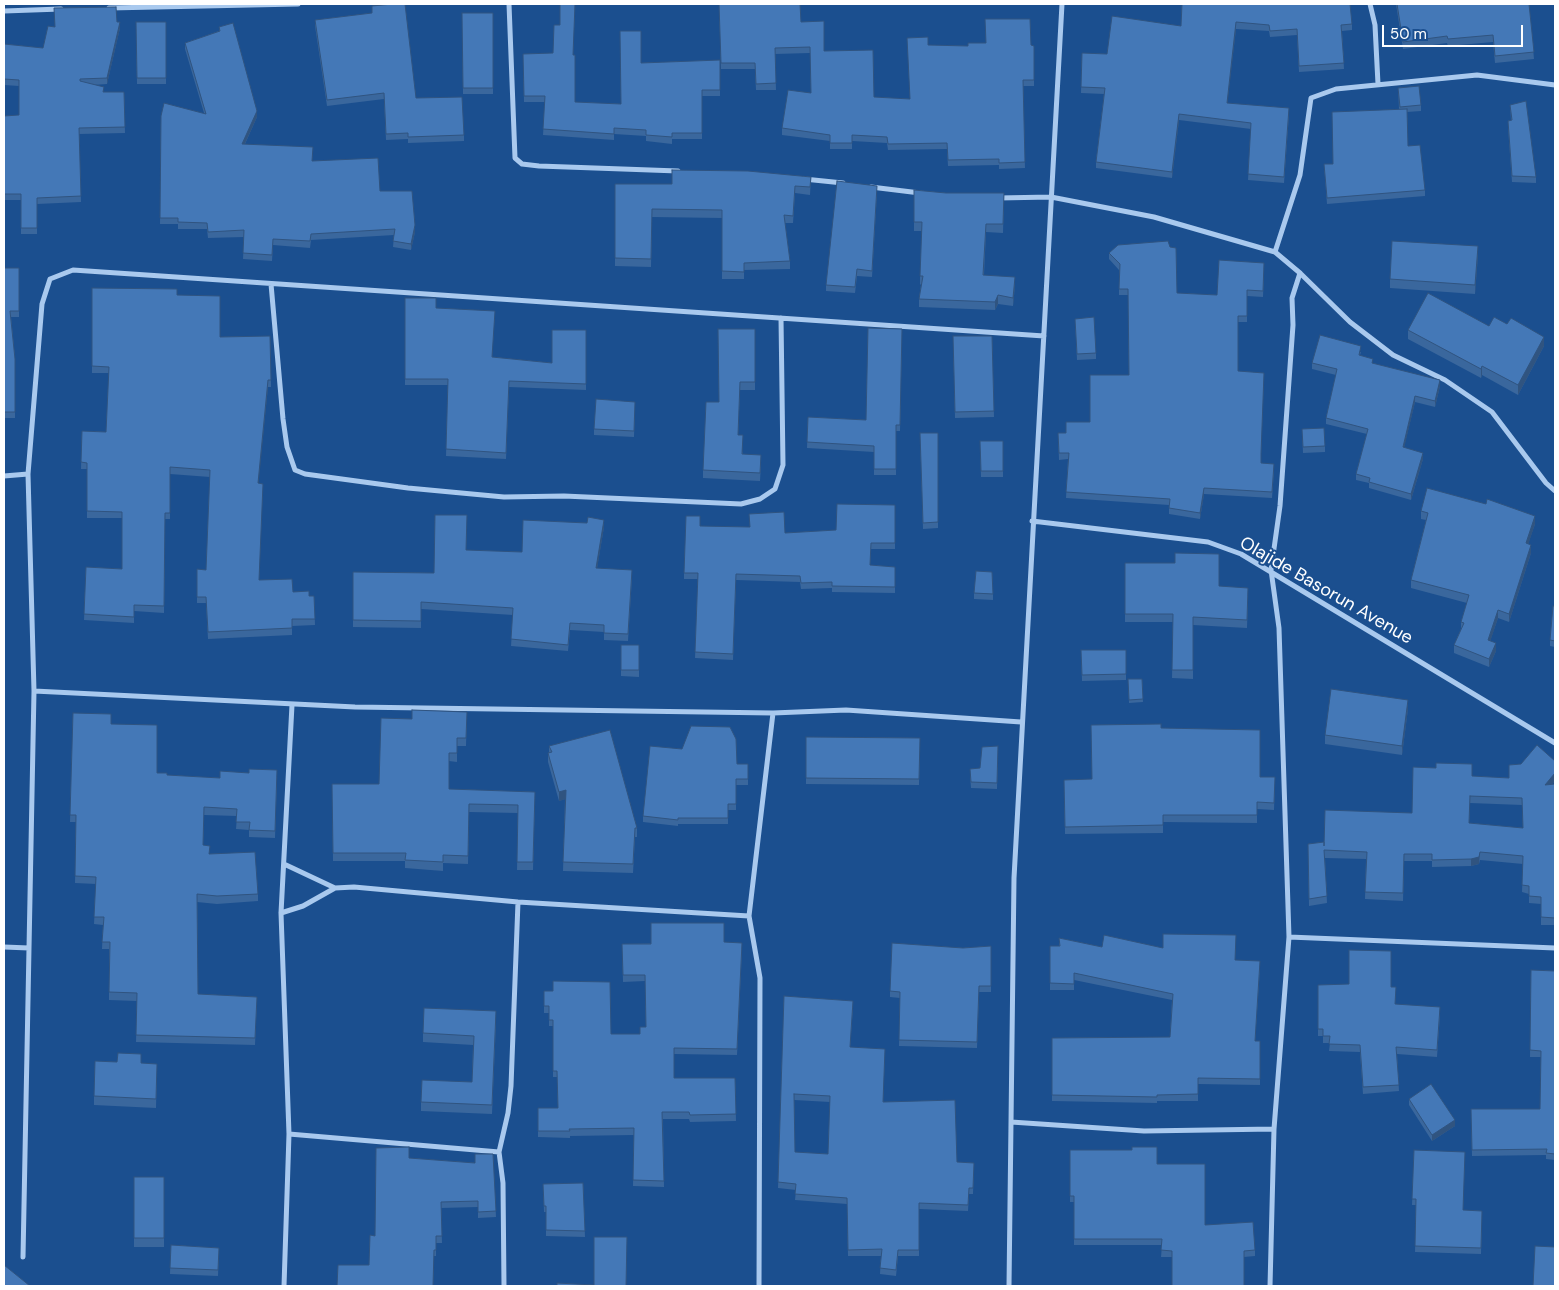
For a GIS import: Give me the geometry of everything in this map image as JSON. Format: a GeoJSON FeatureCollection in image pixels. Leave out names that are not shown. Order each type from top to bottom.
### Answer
{"type":"FeatureCollection","features":[{"type":"Feature","properties":{"kind":"street"},"geometry":{"type":"LineString","coordinates":[[102,8],[298,4]]}},
{"type":"Feature","properties":{"kind":"street"},"geometry":{"type":"LineString","coordinates":[[509,4],[515,158],[522,164],[539,166],[686,171]]}},
{"type":"Feature","properties":{"kind":"street"},"geometry":{"type":"LineString","coordinates":[[1009,1286],[1014,878],[1032,521],[1062,4]]}},
{"type":"Feature","properties":{"kind":"street"},"geometry":{"type":"LineString","coordinates":[[1370,4],[1374,24],[1378,84]]}},
{"type":"Feature","properties":{"kind":"street"},"geometry":{"type":"LineString","coordinates":[[4,11],[72,9]]}},
{"type":"Feature","properties":{"kind":"street"},"geometry":{"type":"LineString","coordinates":[[1274,252],[1300,175],[1311,98],[1336,89],[1477,75],[1555,86]]}},
{"type":"Feature","properties":{"kind":"street"},"geometry":{"type":"LineString","coordinates":[[801,179],[850,184]]}},
{"type":"Feature","properties":{"kind":"street"},"geometry":{"type":"LineString","coordinates":[[868,187],[926,194]]}},
{"type":"Feature","properties":{"kind":"street"},"geometry":{"type":"LineString","coordinates":[[993,198],[1052,197],[1154,217],[1274,252],[1300,273],[1350,322],[1393,355],[1445,380],[1492,412],[1546,483],[1555,491]]}},
{"type":"Feature","properties":{"kind":"street"},"geometry":{"type":"LineString","coordinates":[[23,1257],[34,691],[28,474],[42,304],[50,280],[73,270],[1044,336]]}},
{"type":"Feature","properties":{"kind":"street"},"geometry":{"type":"LineString","coordinates":[[1270,1286],[1274,1129],[1290,937],[1279,628],[1271,570],[1280,506],[1293,325],[1292,298],[1300,273]]}},
{"type":"Feature","properties":{"kind":"street"},"geometry":{"type":"LineString","coordinates":[[270,284],[287,447],[295,470],[305,474],[408,488],[504,497],[564,496],[741,504],[760,499],[775,489],[783,465],[781,318]]}},
{"type":"Feature","properties":{"kind":"street"},"geometry":{"type":"LineString","coordinates":[[4,476],[28,474]]}},
{"type":"Feature","properties":{"kind":"street","name":"Olajide Basorun Avenue"},"geometry":{"type":"LineString","coordinates":[[1032,521],[1208,542],[1241,554],[1271,570],[1555,743]]}},
{"type":"Feature","properties":{"kind":"street"},"geometry":{"type":"LineString","coordinates":[[34,691],[292,705],[773,713],[846,710],[1021,722]]}},
{"type":"Feature","properties":{"kind":"street"},"geometry":{"type":"LineString","coordinates":[[284,1286],[289,1134],[281,913],[292,705]]}},
{"type":"Feature","properties":{"kind":"street"},"geometry":{"type":"LineString","coordinates":[[759,1286],[760,978],[749,916],[773,713]]}},
{"type":"Feature","properties":{"kind":"street"},"geometry":{"type":"LineString","coordinates":[[284,864],[334,888]]}},
{"type":"Feature","properties":{"kind":"street"},"geometry":{"type":"LineString","coordinates":[[281,913],[303,906],[334,888],[354,887],[518,902],[749,916]]}},
{"type":"Feature","properties":{"kind":"street"},"geometry":{"type":"LineString","coordinates":[[504,1286],[503,1183],[499,1152],[508,1112],[511,1086],[518,902]]}},
{"type":"Feature","properties":{"kind":"street"},"geometry":{"type":"LineString","coordinates":[[1290,937],[1555,948]]}},
{"type":"Feature","properties":{"kind":"street"},"geometry":{"type":"LineString","coordinates":[[4,947],[29,948]]}},
{"type":"Feature","properties":{"kind":"street"},"geometry":{"type":"LineString","coordinates":[[1012,1122],[1144,1131],[1274,1129]]}},
{"type":"Feature","properties":{"kind":"street"},"geometry":{"type":"LineString","coordinates":[[289,1134],[499,1152]]}},
{"type":"Feature","properties":{"kind":"building"},"geometry":{"type":"Polygon","coordinates":[[[405,4],[416,98],[462,97],[464,135],[408,137],[408,133],[386,134],[384,93],[327,100],[315,20],[372,13],[372,6],[405,4]]]}},
{"type":"Feature","properties":{"kind":"building"},"geometry":{"type":"Polygon","coordinates":[[[560,4],[575,4],[573,55],[575,55],[575,102],[621,104],[620,31],[641,31],[641,63],[720,60],[720,90],[702,90],[702,133],[672,133],[672,137],[646,135],[646,130],[614,128],[614,134],[543,129],[545,96],[524,96],[523,54],[553,53],[554,25],[560,25],[560,4]]]}},
{"type":"Feature","properties":{"kind":"building"},"geometry":{"type":"Polygon","coordinates":[[[719,4],[800,4],[801,22],[824,21],[824,51],[873,50],[874,97],[910,99],[907,38],[928,37],[928,45],[968,46],[968,43],[986,43],[985,19],[1030,19],[1031,45],[1034,46],[1034,80],[1023,80],[1025,162],[999,163],[999,159],[948,160],[947,143],[888,144],[887,137],[852,135],[852,143],[830,143],[830,135],[782,128],[788,90],[811,93],[810,47],[775,48],[776,83],[756,84],[755,63],[721,63],[719,4]]]}},
{"type":"Feature","properties":{"kind":"building"},"geometry":{"type":"Polygon","coordinates":[[[1182,4],[1350,4],[1352,24],[1341,25],[1344,63],[1299,66],[1297,29],[1270,31],[1269,25],[1236,22],[1227,103],[1289,108],[1284,177],[1248,174],[1251,123],[1179,114],[1172,172],[1096,162],[1105,88],[1081,87],[1082,53],[1107,54],[1112,16],[1181,26],[1182,4]]]}},
{"type":"Feature","properties":{"kind":"building"},"geometry":{"type":"Polygon","coordinates":[[[1397,4],[1529,4],[1534,52],[1495,56],[1493,35],[1448,39],[1447,36],[1403,42],[1397,4]]]}},
{"type":"Feature","properties":{"kind":"building"},"geometry":{"type":"Polygon","coordinates":[[[116,7],[117,22],[120,22],[107,78],[80,79],[80,81],[104,87],[103,92],[124,92],[125,127],[79,128],[81,196],[37,198],[37,228],[21,228],[21,194],[4,194],[4,116],[19,115],[19,80],[4,79],[4,44],[43,48],[48,26],[55,27],[54,8],[116,7]]]}},
{"type":"Feature","properties":{"kind":"building"},"geometry":{"type":"Polygon","coordinates":[[[462,13],[493,13],[493,88],[463,88],[462,13]]]}},
{"type":"Feature","properties":{"kind":"building"},"geometry":{"type":"Polygon","coordinates":[[[136,22],[166,22],[166,78],[137,78],[136,22]]]}},
{"type":"Feature","properties":{"kind":"building"},"geometry":{"type":"Polygon","coordinates":[[[233,23],[257,111],[242,144],[313,147],[312,161],[378,158],[380,191],[412,191],[415,225],[411,244],[393,241],[395,229],[311,234],[310,241],[273,239],[272,255],[243,253],[244,230],[208,232],[207,223],[178,222],[178,218],[160,218],[161,116],[164,103],[206,114],[185,43],[220,31],[219,27],[233,23]]]}},
{"type":"Feature","properties":{"kind":"building"},"geometry":{"type":"Polygon","coordinates":[[[1419,86],[1421,105],[1400,107],[1398,88],[1419,86]]]}},
{"type":"Feature","properties":{"kind":"building"},"geometry":{"type":"Polygon","coordinates":[[[1526,101],[1536,177],[1512,176],[1508,121],[1512,120],[1510,105],[1526,101]]]}},
{"type":"Feature","properties":{"kind":"building"},"geometry":{"type":"Polygon","coordinates":[[[1407,109],[1408,146],[1420,145],[1425,190],[1327,198],[1324,164],[1333,164],[1332,112],[1407,109]]]}},
{"type":"Feature","properties":{"kind":"building"},"geometry":{"type":"Polygon","coordinates":[[[672,170],[748,171],[811,177],[810,187],[795,186],[793,216],[784,215],[790,261],[744,263],[744,272],[722,271],[722,210],[652,209],[651,259],[615,258],[615,184],[672,184],[672,170]]]}},
{"type":"Feature","properties":{"kind":"building"},"geometry":{"type":"Polygon","coordinates":[[[837,181],[877,186],[872,271],[857,269],[855,287],[826,285],[837,181]]]}},
{"type":"Feature","properties":{"kind":"building"},"geometry":{"type":"Polygon","coordinates":[[[914,190],[946,193],[1004,193],[1003,224],[986,224],[983,275],[1015,277],[1013,298],[998,295],[995,302],[919,299],[923,276],[920,276],[922,222],[914,222],[914,190]]]}},
{"type":"Feature","properties":{"kind":"building"},"geometry":{"type":"Polygon","coordinates":[[[1168,241],[1170,247],[1176,248],[1177,293],[1217,295],[1219,260],[1264,263],[1263,291],[1247,290],[1247,316],[1238,316],[1238,371],[1264,373],[1261,463],[1274,464],[1272,492],[1204,488],[1200,513],[1169,508],[1170,499],[1066,492],[1069,453],[1059,453],[1058,433],[1066,433],[1066,422],[1090,422],[1090,375],[1129,375],[1128,289],[1119,289],[1120,264],[1109,253],[1118,245],[1168,241]]]}},
{"type":"Feature","properties":{"kind":"building"},"geometry":{"type":"Polygon","coordinates":[[[1392,241],[1478,246],[1475,285],[1390,279],[1392,241]]]}},
{"type":"Feature","properties":{"kind":"building"},"geometry":{"type":"Polygon","coordinates":[[[4,268],[19,268],[19,311],[10,311],[15,359],[15,412],[4,412],[4,268]]]}},
{"type":"Feature","properties":{"kind":"building"},"geometry":{"type":"Polygon","coordinates":[[[92,288],[177,289],[177,295],[220,296],[220,337],[270,336],[271,380],[268,380],[258,483],[263,484],[259,580],[292,579],[293,592],[309,591],[309,596],[314,596],[315,619],[292,619],[292,628],[208,632],[206,597],[197,597],[197,569],[206,570],[210,470],[170,467],[170,513],[165,513],[164,606],[134,605],[134,617],[84,614],[86,567],[122,569],[122,512],[87,511],[87,463],[81,462],[82,431],[106,432],[109,367],[92,366],[92,288]]]}},
{"type":"Feature","properties":{"kind":"building"},"geometry":{"type":"Polygon","coordinates":[[[1428,293],[1489,326],[1494,317],[1507,324],[1511,318],[1544,337],[1518,385],[1482,366],[1481,369],[1408,330],[1428,293]]]}},
{"type":"Feature","properties":{"kind":"building"},"geometry":{"type":"Polygon","coordinates":[[[405,298],[436,298],[436,308],[495,311],[492,357],[552,363],[552,330],[586,330],[586,384],[509,381],[506,453],[446,449],[448,379],[405,379],[405,298]]]}},
{"type":"Feature","properties":{"kind":"building"},"geometry":{"type":"Polygon","coordinates":[[[1094,317],[1096,353],[1077,354],[1075,319],[1094,317]]]}},
{"type":"Feature","properties":{"kind":"building"},"geometry":{"type":"Polygon","coordinates":[[[868,328],[902,329],[900,425],[896,425],[896,469],[874,469],[874,446],[807,442],[808,417],[866,420],[868,328]]]}},
{"type":"Feature","properties":{"kind":"building"},"geometry":{"type":"Polygon","coordinates":[[[718,329],[755,329],[755,382],[740,382],[738,435],[743,435],[742,454],[761,455],[760,473],[703,470],[706,402],[719,402],[718,329]]]}},
{"type":"Feature","properties":{"kind":"building"},"geometry":{"type":"Polygon","coordinates":[[[1320,335],[1361,346],[1359,355],[1373,359],[1372,363],[1440,380],[1435,401],[1415,396],[1403,447],[1423,453],[1411,494],[1369,482],[1370,478],[1356,474],[1368,429],[1326,418],[1337,369],[1312,363],[1320,335]]]}},
{"type":"Feature","properties":{"kind":"building"},"geometry":{"type":"Polygon","coordinates":[[[953,336],[992,336],[994,411],[955,412],[953,336]]]}},
{"type":"Feature","properties":{"kind":"building"},"geometry":{"type":"Polygon","coordinates":[[[596,399],[635,402],[634,431],[594,429],[596,399]]]}},
{"type":"Feature","properties":{"kind":"building"},"geometry":{"type":"Polygon","coordinates":[[[1324,428],[1325,446],[1303,447],[1302,429],[1324,428]]]}},
{"type":"Feature","properties":{"kind":"building"},"geometry":{"type":"Polygon","coordinates":[[[920,433],[938,433],[938,522],[923,523],[920,433]]]}},
{"type":"Feature","properties":{"kind":"building"},"geometry":{"type":"Polygon","coordinates":[[[980,441],[1003,441],[1003,471],[981,471],[980,441]]]}},
{"type":"Feature","properties":{"kind":"building"},"geometry":{"type":"Polygon","coordinates":[[[1427,488],[1486,504],[1487,499],[1535,516],[1526,543],[1531,545],[1509,614],[1498,610],[1488,640],[1496,643],[1489,659],[1454,645],[1464,623],[1461,622],[1469,595],[1411,580],[1428,513],[1421,511],[1427,488]]]}},
{"type":"Feature","properties":{"kind":"building"},"geometry":{"type":"Polygon","coordinates":[[[837,504],[895,505],[895,543],[871,543],[870,565],[895,567],[895,587],[832,586],[832,582],[801,583],[800,576],[736,574],[733,654],[695,652],[698,573],[684,573],[686,516],[700,516],[700,526],[750,527],[749,514],[784,512],[785,533],[836,530],[837,504]]]}},
{"type":"Feature","properties":{"kind":"building"},"geometry":{"type":"Polygon","coordinates":[[[435,515],[467,515],[466,550],[522,552],[523,520],[587,523],[588,517],[604,520],[596,568],[632,570],[628,634],[604,633],[604,625],[570,623],[568,645],[511,639],[513,608],[421,602],[421,621],[353,620],[353,572],[434,573],[435,515]]]}},
{"type":"Feature","properties":{"kind":"building"},"geometry":{"type":"Polygon","coordinates":[[[1175,553],[1219,554],[1219,586],[1248,588],[1247,620],[1193,617],[1193,670],[1172,670],[1173,614],[1125,614],[1125,563],[1175,563],[1175,553]]]}},
{"type":"Feature","properties":{"kind":"building"},"geometry":{"type":"Polygon","coordinates":[[[976,571],[992,572],[993,594],[974,593],[976,571]]]}},
{"type":"Feature","properties":{"kind":"building"},"geometry":{"type":"Polygon","coordinates":[[[1553,606],[1555,606],[1555,641],[1550,640],[1553,606]]]}},
{"type":"Feature","properties":{"kind":"building"},"geometry":{"type":"Polygon","coordinates":[[[621,645],[639,645],[639,670],[621,670],[621,645]]]}},
{"type":"Feature","properties":{"kind":"building"},"geometry":{"type":"Polygon","coordinates":[[[1081,650],[1126,650],[1126,674],[1082,675],[1081,650]]]}},
{"type":"Feature","properties":{"kind":"building"},"geometry":{"type":"Polygon","coordinates":[[[1128,679],[1142,679],[1143,699],[1129,700],[1128,679]]]}},
{"type":"Feature","properties":{"kind":"building"},"geometry":{"type":"Polygon","coordinates":[[[1331,689],[1408,700],[1402,746],[1325,735],[1331,689]]]}},
{"type":"Feature","properties":{"kind":"building"},"geometry":{"type":"Polygon","coordinates":[[[412,710],[467,712],[466,738],[457,738],[457,753],[449,753],[449,789],[535,792],[533,862],[517,862],[518,805],[469,804],[468,856],[443,855],[443,862],[405,860],[406,853],[333,853],[332,784],[379,784],[381,718],[412,719],[412,710]]]}},
{"type":"Feature","properties":{"kind":"building"},"geometry":{"type":"Polygon","coordinates":[[[73,713],[111,714],[111,724],[157,725],[157,773],[220,778],[220,771],[249,773],[249,769],[277,770],[275,831],[249,830],[250,822],[236,822],[237,809],[204,807],[203,845],[210,846],[209,854],[255,852],[258,894],[217,896],[197,894],[198,994],[257,997],[255,1038],[136,1035],[137,993],[109,992],[110,942],[102,942],[104,917],[94,917],[96,877],[75,876],[76,815],[70,815],[73,713]]]}},
{"type":"Feature","properties":{"kind":"building"},"geometry":{"type":"Polygon","coordinates":[[[1161,724],[1161,728],[1260,730],[1260,777],[1275,777],[1274,803],[1257,802],[1257,815],[1163,815],[1163,825],[1065,827],[1064,780],[1092,779],[1091,725],[1161,724]]]}},
{"type":"Feature","properties":{"kind":"building"},"geometry":{"type":"Polygon","coordinates":[[[691,726],[730,727],[736,739],[737,764],[748,764],[748,779],[736,779],[736,804],[728,804],[728,818],[678,818],[678,820],[643,816],[650,746],[682,749],[691,726]]]}},
{"type":"Feature","properties":{"kind":"building"},"geometry":{"type":"Polygon","coordinates":[[[610,730],[637,828],[635,828],[633,864],[563,862],[566,790],[559,792],[548,753],[552,752],[549,746],[610,730]]]}},
{"type":"Feature","properties":{"kind":"building"},"geometry":{"type":"Polygon","coordinates":[[[806,737],[920,738],[919,779],[806,778],[806,737]]]}},
{"type":"Feature","properties":{"kind":"building"},"geometry":{"type":"Polygon","coordinates":[[[1537,745],[1555,761],[1555,773],[1545,785],[1555,784],[1555,918],[1541,917],[1541,897],[1529,896],[1529,886],[1522,885],[1523,856],[1480,852],[1479,857],[1471,859],[1432,860],[1432,854],[1404,854],[1403,893],[1365,892],[1367,852],[1324,850],[1327,896],[1309,899],[1308,844],[1324,842],[1324,846],[1325,810],[1412,813],[1413,767],[1436,768],[1436,763],[1472,764],[1472,776],[1509,778],[1509,765],[1521,764],[1537,745]],[[1470,796],[1469,823],[1523,828],[1522,798],[1470,796]]]}},
{"type":"Feature","properties":{"kind":"building"},"geometry":{"type":"Polygon","coordinates":[[[998,746],[997,783],[971,782],[970,769],[980,768],[982,747],[998,746]]]}},
{"type":"Feature","properties":{"kind":"building"},"geometry":{"type":"Polygon","coordinates":[[[651,923],[724,923],[724,942],[742,943],[737,1049],[674,1048],[674,1078],[735,1078],[736,1114],[690,1115],[689,1112],[662,1112],[664,1181],[633,1180],[634,1128],[538,1131],[538,1108],[558,1108],[557,1071],[553,1071],[553,1020],[549,1020],[549,1006],[544,1006],[544,991],[553,991],[553,981],[610,982],[611,1034],[640,1034],[640,1027],[646,1027],[645,975],[623,975],[622,944],[651,944],[651,923]]]}},
{"type":"Feature","properties":{"kind":"building"},"geometry":{"type":"Polygon","coordinates":[[[1163,934],[1236,935],[1235,960],[1260,961],[1255,1041],[1260,1041],[1260,1079],[1198,1078],[1198,1094],[1157,1095],[1157,1097],[1052,1095],[1052,1038],[1170,1037],[1173,994],[1074,973],[1074,984],[1050,983],[1050,946],[1060,946],[1059,938],[1102,947],[1104,935],[1163,948],[1163,934]]]}},
{"type":"Feature","properties":{"kind":"building"},"geometry":{"type":"Polygon","coordinates":[[[892,943],[963,948],[991,946],[991,986],[979,986],[977,1042],[899,1040],[900,992],[890,991],[892,943]]]}},
{"type":"Feature","properties":{"kind":"building"},"geometry":{"type":"Polygon","coordinates":[[[1349,950],[1391,951],[1391,987],[1396,987],[1395,1004],[1440,1007],[1437,1050],[1396,1047],[1399,1085],[1363,1087],[1360,1045],[1329,1044],[1330,1036],[1323,1036],[1323,1029],[1318,1029],[1318,985],[1349,984],[1349,950]]]}},
{"type":"Feature","properties":{"kind":"building"},"geometry":{"type":"Polygon","coordinates":[[[1531,970],[1555,971],[1555,1154],[1546,1153],[1547,1149],[1472,1150],[1471,1109],[1540,1109],[1541,1051],[1530,1050],[1531,970]]]}},
{"type":"Feature","properties":{"kind":"building"},"geometry":{"type":"Polygon","coordinates":[[[784,996],[853,1001],[850,1047],[885,1049],[883,1102],[955,1100],[957,1162],[974,1163],[973,1188],[969,1188],[968,1205],[919,1203],[919,1250],[898,1250],[896,1270],[880,1268],[882,1249],[848,1250],[847,1198],[795,1194],[796,1184],[778,1182],[784,996]],[[794,1094],[795,1152],[828,1154],[830,1096],[794,1094]]]}},
{"type":"Feature","properties":{"kind":"building"},"geometry":{"type":"Polygon","coordinates":[[[424,1008],[496,1011],[492,1105],[421,1102],[422,1080],[472,1082],[474,1036],[423,1033],[424,1008]]]}},
{"type":"Feature","properties":{"kind":"building"},"geometry":{"type":"Polygon","coordinates":[[[118,1053],[141,1054],[141,1063],[157,1064],[156,1099],[94,1096],[95,1061],[117,1062],[118,1053]]]}},
{"type":"Feature","properties":{"kind":"building"},"geometry":{"type":"Polygon","coordinates":[[[1431,1084],[1455,1120],[1432,1135],[1409,1099],[1431,1084]]]}},
{"type":"Feature","properties":{"kind":"building"},"geometry":{"type":"Polygon","coordinates":[[[409,1147],[409,1158],[475,1163],[475,1154],[493,1154],[496,1211],[478,1212],[478,1201],[441,1202],[442,1236],[436,1236],[433,1286],[337,1286],[338,1265],[369,1265],[370,1235],[375,1236],[376,1148],[409,1147]]]}},
{"type":"Feature","properties":{"kind":"building"},"geometry":{"type":"Polygon","coordinates":[[[1132,1147],[1157,1147],[1157,1164],[1205,1164],[1205,1225],[1253,1222],[1255,1250],[1244,1251],[1244,1286],[1172,1286],[1172,1251],[1161,1250],[1162,1239],[1074,1239],[1074,1196],[1070,1196],[1070,1150],[1132,1150],[1132,1147]]]}},
{"type":"Feature","properties":{"kind":"building"},"geometry":{"type":"Polygon","coordinates":[[[1414,1150],[1465,1152],[1463,1210],[1482,1211],[1481,1248],[1415,1246],[1416,1199],[1412,1199],[1414,1150]]]}},
{"type":"Feature","properties":{"kind":"building"},"geometry":{"type":"Polygon","coordinates":[[[134,1177],[164,1177],[164,1238],[134,1238],[134,1177]]]}},
{"type":"Feature","properties":{"kind":"building"},"geometry":{"type":"Polygon","coordinates":[[[583,1183],[585,1231],[546,1230],[546,1206],[544,1206],[543,1184],[583,1183]]]}},
{"type":"Feature","properties":{"kind":"building"},"geometry":{"type":"Polygon","coordinates":[[[594,1237],[627,1237],[626,1286],[557,1286],[557,1283],[594,1285],[594,1237]]]}},
{"type":"Feature","properties":{"kind":"building"},"geometry":{"type":"Polygon","coordinates":[[[171,1245],[219,1248],[218,1270],[170,1268],[171,1245]]]}},
{"type":"Feature","properties":{"kind":"building"},"geometry":{"type":"Polygon","coordinates":[[[1535,1246],[1555,1247],[1555,1286],[1533,1286],[1535,1246]]]}},
{"type":"Feature","properties":{"kind":"building"},"geometry":{"type":"Polygon","coordinates":[[[4,1265],[30,1286],[4,1286],[4,1265]]]}}]}
